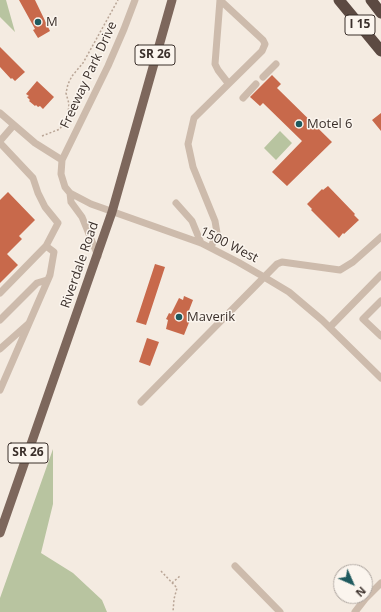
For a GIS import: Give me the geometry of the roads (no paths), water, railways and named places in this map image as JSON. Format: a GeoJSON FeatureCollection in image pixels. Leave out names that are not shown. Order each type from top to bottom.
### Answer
{"type":"FeatureCollection","features":[{"type":"Feature","properties":{"kind":"highway","name":"I 15"},"geometry":{"type":"LineString","coordinates":[[339,0],[381,51]]}},
{"type":"Feature","properties":{"kind":"highway","name":"I 15"},"geometry":{"type":"LineString","coordinates":[[371,0],[381,13]]}},
{"type":"Feature","properties":{"kind":"main road","name":"Riverdale Road"},"geometry":{"type":"LineString","coordinates":[[0,533],[98,256],[112,212],[172,0]]}},
{"type":"Feature","properties":{"kind":"street","name":"Freeway Park Drive"},"geometry":{"type":"LineString","coordinates":[[62,160],[108,66],[135,0]]}},
{"type":"Feature","properties":{"kind":"street"},"geometry":{"type":"LineString","coordinates":[[220,0],[215,64],[228,83]]}},
{"type":"Feature","properties":{"kind":"street"},"geometry":{"type":"LineString","coordinates":[[211,247],[217,233],[215,221],[192,167],[188,144],[194,118],[262,50],[265,44],[263,40],[220,0]]}},
{"type":"Feature","properties":{"kind":"street"},"geometry":{"type":"LineString","coordinates":[[263,77],[276,64]]}},
{"type":"Feature","properties":{"kind":"street"},"geometry":{"type":"LineString","coordinates":[[243,98],[256,84]]}},
{"type":"Feature","properties":{"kind":"street"},"geometry":{"type":"LineString","coordinates":[[0,113],[35,143],[62,160],[61,174],[70,193],[71,202],[82,217],[98,256]]}},
{"type":"Feature","properties":{"kind":"street"},"geometry":{"type":"LineString","coordinates":[[0,293],[46,246],[58,223],[45,207],[33,178],[1,146],[14,126]]}},
{"type":"Feature","properties":{"kind":"street","name":"1500 West"},"geometry":{"type":"LineString","coordinates":[[70,193],[82,200],[112,212],[156,226],[211,247],[264,277],[289,292],[330,327],[381,378]]}},
{"type":"Feature","properties":{"kind":"street"},"geometry":{"type":"LineString","coordinates":[[176,203],[192,221],[201,243]]}},
{"type":"Feature","properties":{"kind":"street"},"geometry":{"type":"LineString","coordinates":[[141,402],[264,277],[272,267],[282,262],[331,270],[340,270],[354,262],[381,237]]}},
{"type":"Feature","properties":{"kind":"street"},"geometry":{"type":"LineString","coordinates":[[0,390],[50,275],[54,252],[46,246]]}},
{"type":"Feature","properties":{"kind":"street"},"geometry":{"type":"LineString","coordinates":[[0,320],[37,283],[47,280]]}},
{"type":"Feature","properties":{"kind":"street"},"geometry":{"type":"LineString","coordinates":[[330,327],[379,280]]}},
{"type":"Feature","properties":{"kind":"street"},"geometry":{"type":"LineString","coordinates":[[381,301],[363,319],[381,336]]}},
{"type":"Feature","properties":{"kind":"street"},"geometry":{"type":"LineString","coordinates":[[0,349],[30,322]]}},
{"type":"Feature","properties":{"kind":"street"},"geometry":{"type":"LineString","coordinates":[[235,566],[280,612]]}},
{"type":"Feature","properties":{"kind":"street"},"geometry":{"type":"LineString","coordinates":[[355,612],[365,599],[381,583]]}},
{"type":"Feature","properties":{"kind":"place","name":"M"},"geometry":{"type":"Point","coordinates":[38,22]}},
{"type":"Feature","properties":{"kind":"place","name":"Motel 6"},"geometry":{"type":"Point","coordinates":[299,124]}},
{"type":"Feature","properties":{"kind":"place","name":"Maverik"},"geometry":{"type":"Point","coordinates":[179,317]}}]}
